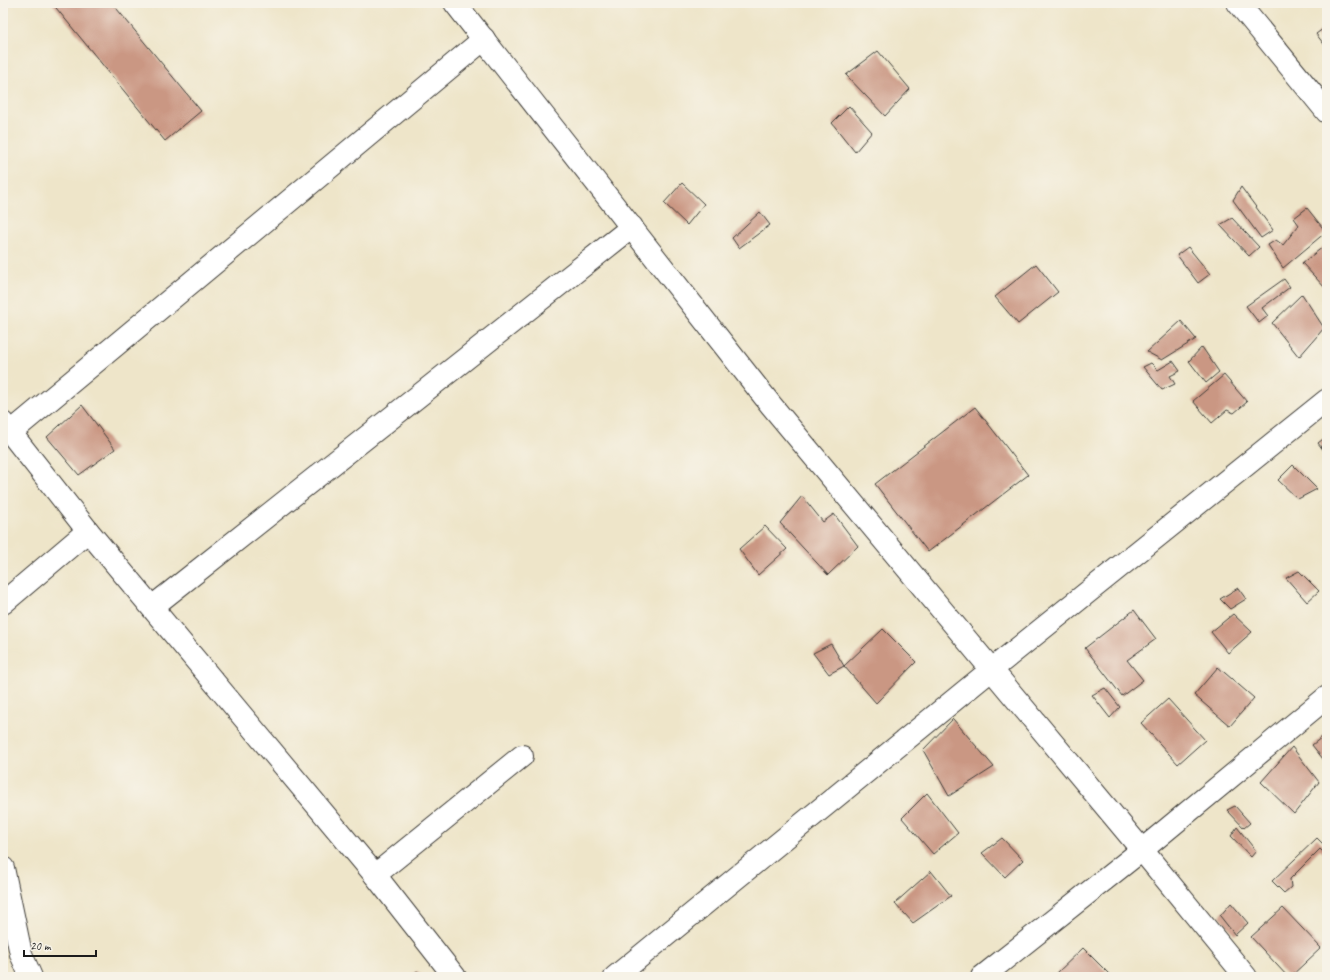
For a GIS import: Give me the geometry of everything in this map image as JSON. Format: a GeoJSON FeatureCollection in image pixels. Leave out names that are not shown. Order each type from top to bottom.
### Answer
{"type":"FeatureCollection","features":[{"type":"Feature","properties":{"kind":"street"},"geometry":{"type":"LineString","coordinates":[[455,3],[771,405],[1246,977]]}},
{"type":"Feature","properties":{"kind":"street"},"geometry":{"type":"LineString","coordinates":[[1238,3],[1327,112]]}},
{"type":"Feature","properties":{"kind":"street"},"geometry":{"type":"LineString","coordinates":[[455,977],[375,875],[88,531],[6,428],[484,39]]}},
{"type":"Feature","properties":{"kind":"street"},"geometry":{"type":"LineString","coordinates":[[152,607],[632,227]]}},
{"type":"Feature","properties":{"kind":"street"},"geometry":{"type":"LineString","coordinates":[[615,977],[991,670],[1327,400]]}},
{"type":"Feature","properties":{"kind":"street"},"geometry":{"type":"LineString","coordinates":[[3,603],[88,531]]}},
{"type":"Feature","properties":{"kind":"street"},"geometry":{"type":"LineString","coordinates":[[982,977],[1142,850],[1327,697]]}},
{"type":"Feature","properties":{"kind":"street"},"geometry":{"type":"LineString","coordinates":[[375,875],[522,756]]}},
{"type":"Feature","properties":{"kind":"street"},"geometry":{"type":"LineString","coordinates":[[3,868],[21,954],[31,977]]}},
{"type":"Feature","properties":{"kind":"building"},"geometry":{"type":"Polygon","coordinates":[[[52,3],[112,3],[201,111],[165,141],[52,3]]]}},
{"type":"Feature","properties":{"kind":"building"},"geometry":{"type":"Polygon","coordinates":[[[1327,26],[1327,48],[1316,34],[1327,26]]]}},
{"type":"Feature","properties":{"kind":"building"},"geometry":{"type":"Polygon","coordinates":[[[878,51],[910,89],[885,116],[846,75],[878,51]]]}},
{"type":"Feature","properties":{"kind":"building"},"geometry":{"type":"Polygon","coordinates":[[[849,106],[872,132],[855,152],[832,123],[849,106]]]}},
{"type":"Feature","properties":{"kind":"building"},"geometry":{"type":"Polygon","coordinates":[[[682,183],[704,204],[687,225],[664,203],[682,183]]]}},
{"type":"Feature","properties":{"kind":"building"},"geometry":{"type":"Polygon","coordinates":[[[1241,187],[1273,230],[1261,238],[1233,200],[1241,187]]]}},
{"type":"Feature","properties":{"kind":"building"},"geometry":{"type":"Polygon","coordinates":[[[1307,208],[1326,232],[1283,268],[1268,245],[1276,240],[1283,245],[1299,225],[1294,218],[1307,208]]]}},
{"type":"Feature","properties":{"kind":"building"},"geometry":{"type":"Polygon","coordinates":[[[760,212],[770,225],[739,248],[732,238],[760,212]]]}},
{"type":"Feature","properties":{"kind":"building"},"geometry":{"type":"Polygon","coordinates":[[[1232,218],[1259,247],[1249,256],[1220,225],[1232,218]]]}},
{"type":"Feature","properties":{"kind":"building"},"geometry":{"type":"Polygon","coordinates":[[[1327,244],[1327,290],[1302,263],[1327,244]]]}},
{"type":"Feature","properties":{"kind":"building"},"geometry":{"type":"Polygon","coordinates":[[[1188,247],[1210,274],[1198,283],[1177,255],[1188,247]]]}},
{"type":"Feature","properties":{"kind":"building"},"geometry":{"type":"Polygon","coordinates":[[[1036,264],[1058,292],[1018,324],[995,297],[1036,264]]]}},
{"type":"Feature","properties":{"kind":"building"},"geometry":{"type":"Polygon","coordinates":[[[1284,279],[1290,287],[1262,308],[1268,316],[1259,323],[1246,306],[1284,279]]]}},
{"type":"Feature","properties":{"kind":"building"},"geometry":{"type":"Polygon","coordinates":[[[1302,294],[1324,328],[1299,357],[1272,323],[1302,294]]]}},
{"type":"Feature","properties":{"kind":"building"},"geometry":{"type":"Polygon","coordinates":[[[1181,321],[1196,339],[1162,360],[1147,352],[1181,321]]]}},
{"type":"Feature","properties":{"kind":"building"},"geometry":{"type":"Polygon","coordinates":[[[1202,347],[1219,372],[1206,383],[1189,361],[1202,347]]]}},
{"type":"Feature","properties":{"kind":"building"},"geometry":{"type":"Polygon","coordinates":[[[1173,361],[1180,371],[1170,376],[1175,384],[1162,390],[1143,367],[1151,363],[1158,370],[1173,361]]]}},
{"type":"Feature","properties":{"kind":"building"},"geometry":{"type":"Polygon","coordinates":[[[1224,375],[1247,402],[1234,413],[1227,410],[1212,423],[1193,401],[1224,375]]]}},
{"type":"Feature","properties":{"kind":"building"},"geometry":{"type":"Polygon","coordinates":[[[82,405],[115,449],[79,475],[47,437],[82,405]]]}},
{"type":"Feature","properties":{"kind":"building"},"geometry":{"type":"Polygon","coordinates":[[[975,407],[1028,475],[928,552],[875,484],[975,407]]]}},
{"type":"Feature","properties":{"kind":"building"},"geometry":{"type":"Polygon","coordinates":[[[1327,436],[1327,455],[1318,443],[1327,436]]]}},
{"type":"Feature","properties":{"kind":"building"},"geometry":{"type":"Polygon","coordinates":[[[1293,465],[1317,489],[1298,499],[1278,480],[1293,465]]]}},
{"type":"Feature","properties":{"kind":"building"},"geometry":{"type":"Polygon","coordinates":[[[802,496],[823,522],[834,514],[858,546],[828,575],[780,523],[802,496]]]}},
{"type":"Feature","properties":{"kind":"building"},"geometry":{"type":"Polygon","coordinates":[[[765,526],[787,549],[758,575],[739,549],[765,526]]]}},
{"type":"Feature","properties":{"kind":"building"},"geometry":{"type":"Polygon","coordinates":[[[1299,571],[1319,591],[1307,602],[1286,578],[1299,571]]]}},
{"type":"Feature","properties":{"kind":"building"},"geometry":{"type":"Polygon","coordinates":[[[1238,588],[1246,599],[1230,609],[1220,599],[1238,588]]]}},
{"type":"Feature","properties":{"kind":"building"},"geometry":{"type":"Polygon","coordinates":[[[1134,610],[1156,639],[1127,660],[1143,680],[1122,696],[1085,648],[1134,610]]]}},
{"type":"Feature","properties":{"kind":"building"},"geometry":{"type":"Polygon","coordinates":[[[1233,614],[1252,632],[1228,653],[1211,632],[1233,614]]]}},
{"type":"Feature","properties":{"kind":"building"},"geometry":{"type":"Polygon","coordinates":[[[883,629],[916,662],[876,703],[844,666],[883,629]]]}},
{"type":"Feature","properties":{"kind":"building"},"geometry":{"type":"Polygon","coordinates":[[[831,644],[844,666],[829,674],[813,653],[831,644]]]}},
{"type":"Feature","properties":{"kind":"building"},"geometry":{"type":"Polygon","coordinates":[[[1218,667],[1254,698],[1230,726],[1194,695],[1218,667]]]}},
{"type":"Feature","properties":{"kind":"building"},"geometry":{"type":"Polygon","coordinates":[[[1105,688],[1120,707],[1110,718],[1092,695],[1105,688]]]}},
{"type":"Feature","properties":{"kind":"building"},"geometry":{"type":"Polygon","coordinates":[[[1168,699],[1205,740],[1178,764],[1141,723],[1168,699]]]}},
{"type":"Feature","properties":{"kind":"building"},"geometry":{"type":"Polygon","coordinates":[[[953,719],[994,767],[949,796],[923,750],[953,719]]]}},
{"type":"Feature","properties":{"kind":"building"},"geometry":{"type":"Polygon","coordinates":[[[1327,733],[1327,764],[1312,745],[1327,733]]]}},
{"type":"Feature","properties":{"kind":"building"},"geometry":{"type":"Polygon","coordinates":[[[1292,747],[1319,782],[1294,814],[1261,782],[1292,747]]]}},
{"type":"Feature","properties":{"kind":"building"},"geometry":{"type":"Polygon","coordinates":[[[927,793],[958,833],[933,854],[902,818],[927,793]]]}},
{"type":"Feature","properties":{"kind":"building"},"geometry":{"type":"Polygon","coordinates":[[[1235,806],[1250,823],[1244,828],[1227,810],[1235,806]]]}},
{"type":"Feature","properties":{"kind":"building"},"geometry":{"type":"Polygon","coordinates":[[[1237,827],[1256,851],[1251,857],[1231,836],[1237,827]]]}},
{"type":"Feature","properties":{"kind":"building"},"geometry":{"type":"Polygon","coordinates":[[[1002,838],[1023,860],[1005,877],[982,853],[1002,838]]]}},
{"type":"Feature","properties":{"kind":"building"},"geometry":{"type":"Polygon","coordinates":[[[1317,838],[1327,848],[1327,856],[1320,849],[1290,879],[1291,887],[1284,893],[1272,881],[1317,838]]]}},
{"type":"Feature","properties":{"kind":"building"},"geometry":{"type":"Polygon","coordinates":[[[931,871],[951,896],[913,923],[895,903],[931,871]]]}},
{"type":"Feature","properties":{"kind":"building"},"geometry":{"type":"Polygon","coordinates":[[[1231,903],[1248,923],[1235,935],[1220,916],[1231,903]]]}},
{"type":"Feature","properties":{"kind":"building"},"geometry":{"type":"Polygon","coordinates":[[[1283,908],[1321,948],[1290,977],[1288,977],[1251,937],[1283,908]]]}},
{"type":"Feature","properties":{"kind":"building"},"geometry":{"type":"Polygon","coordinates":[[[1083,948],[1112,977],[1060,977],[1056,974],[1083,948]]]}},
{"type":"Feature","properties":{"kind":"building"},"geometry":{"type":"Polygon","coordinates":[[[417,971],[424,977],[410,977],[417,971]]]}}]}
